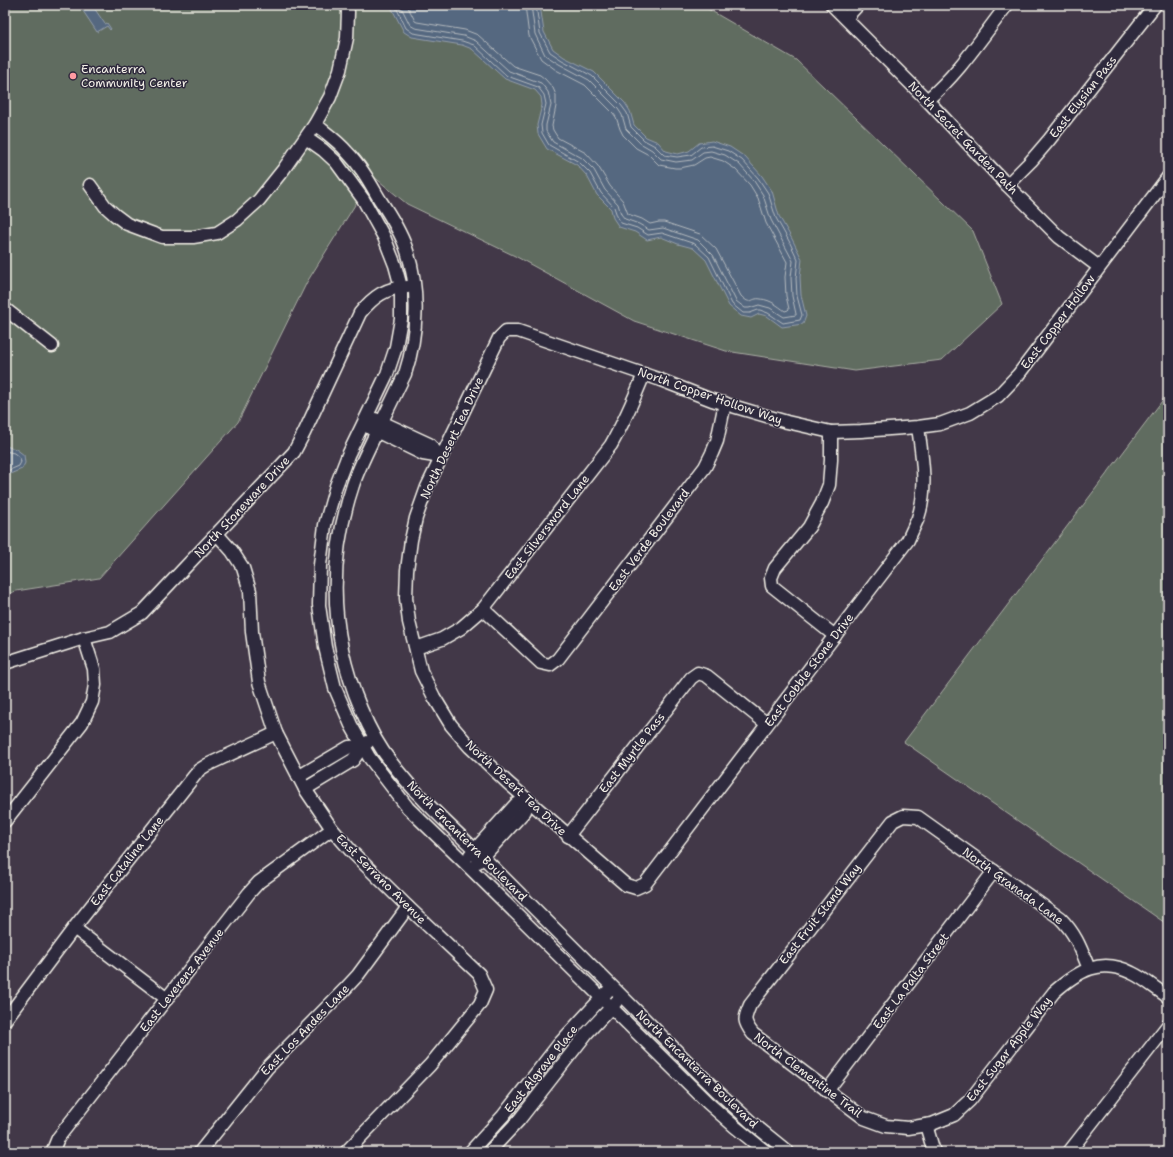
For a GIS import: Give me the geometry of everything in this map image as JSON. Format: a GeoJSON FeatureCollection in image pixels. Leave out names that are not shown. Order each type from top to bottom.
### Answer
{"type":"FeatureCollection","features":[{"type":"Feature","properties":{"kind":"street"},"geometry":{"type":"LineString","coordinates":[[90,185],[105,206],[115,216],[127,224],[162,237],[193,237],[218,232],[237,220],[259,200],[283,170],[306,138],[330,97],[340,70],[347,38],[347,5]]}},
{"type":"Feature","properties":{"kind":"street","name":"North Secret Garden Path"},"geometry":{"type":"LineString","coordinates":[[832,5],[927,100],[1007,185],[1059,237],[1099,266]]}},
{"type":"Feature","properties":{"kind":"street"},"geometry":{"type":"LineString","coordinates":[[846,18],[858,5]]}},
{"type":"Feature","properties":{"kind":"street"},"geometry":{"type":"LineString","coordinates":[[927,100],[937,92],[952,75],[1007,5]]}},
{"type":"Feature","properties":{"kind":"street","name":"East Elysian Pass"},"geometry":{"type":"LineString","coordinates":[[1007,185],[1049,140],[1155,5]]}},
{"type":"Feature","properties":{"kind":"street","name":"North Encanterra Boulevard"},"geometry":{"type":"LineString","coordinates":[[315,124],[348,152],[357,163],[397,228],[410,260],[416,303],[415,335],[411,356],[405,374],[353,483],[341,526],[337,552],[335,596],[337,621],[348,673],[357,699],[375,738],[390,762],[433,810],[716,1090],[751,1122],[788,1152]]}},
{"type":"Feature","properties":{"kind":"street","name":"North Encanterra Boulevard"},"geometry":{"type":"LineString","coordinates":[[306,138],[323,150],[336,162],[363,198],[384,237],[395,265],[401,287],[401,319],[396,347],[387,374],[338,479],[325,525],[320,564],[319,605],[325,646],[335,688],[351,725],[362,746],[408,808],[724,1117],[766,1152]]}},
{"type":"Feature","properties":{"kind":"street","name":"East Copper Hollow"},"geometry":{"type":"LineString","coordinates":[[918,427],[940,424],[970,413],[998,396],[1018,375],[1099,266],[1168,177]]}},
{"type":"Feature","properties":{"kind":"street","name":"North Stoneware Drive"},"geometry":{"type":"LineString","coordinates":[[5,663],[84,638],[110,632],[142,613],[294,452],[304,434],[360,313],[370,301],[380,293],[401,287],[414,288]]}},
{"type":"Feature","properties":{"kind":"street"},"geometry":{"type":"LineString","coordinates":[[5,309],[52,346]]}},
{"type":"Feature","properties":{"kind":"street","name":"North Copper Hollow Way"},"geometry":{"type":"LineString","coordinates":[[506,331],[518,331],[644,374],[712,400],[787,422],[831,432],[918,427]]}},
{"type":"Feature","properties":{"kind":"street","name":"North Desert Tea Drive"},"geometry":{"type":"LineString","coordinates":[[506,331],[499,338],[441,457],[427,487],[416,518],[406,570],[406,598],[409,622],[421,671],[434,697],[451,725],[470,747],[527,800],[626,885],[636,888]]}},
{"type":"Feature","properties":{"kind":"street","name":"East Silversword Lane"},"geometry":{"type":"LineString","coordinates":[[416,648],[442,639],[461,628],[483,609],[611,445],[624,422],[644,374]]}},
{"type":"Feature","properties":{"kind":"street","name":"East Verde Boulevard"},"geometry":{"type":"LineString","coordinates":[[483,609],[542,663],[550,665],[558,659],[705,467],[717,441],[725,403]]}},
{"type":"Feature","properties":{"kind":"street"},"geometry":{"type":"LineString","coordinates":[[365,420],[380,426],[423,454],[441,457]]}},
{"type":"Feature","properties":{"kind":"street","name":"East Cobble Stone Drive"},"geometry":{"type":"LineString","coordinates":[[636,888],[645,884],[908,540],[918,517],[923,491],[924,471],[918,427]]}},
{"type":"Feature","properties":{"kind":"street"},"geometry":{"type":"LineString","coordinates":[[831,432],[832,460],[829,485],[822,504],[809,527],[775,568],[771,578],[772,586],[835,636]]}},
{"type":"Feature","properties":{"kind":"street","name":"East Serrano Avenue"},"geometry":{"type":"LineString","coordinates":[[217,534],[243,568],[250,591],[252,632],[259,682],[276,732],[305,789],[332,829],[352,852],[479,974],[486,990],[480,1004],[430,1065],[346,1152]]}},
{"type":"Feature","properties":{"kind":"street"},"geometry":{"type":"LineString","coordinates":[[5,821],[82,723],[92,702],[95,685],[94,669],[84,638]]}},
{"type":"Feature","properties":{"kind":"street","name":"East Myrtle Pass"},"geometry":{"type":"LineString","coordinates":[[568,836],[691,678],[698,673],[707,676],[767,724]]}},
{"type":"Feature","properties":{"kind":"street","name":"East Catalina Lane"},"geometry":{"type":"LineString","coordinates":[[5,1020],[74,928],[199,770],[276,732]]}},
{"type":"Feature","properties":{"kind":"street"},"geometry":{"type":"LineString","coordinates":[[305,789],[352,760],[362,746],[375,738]]}},
{"type":"Feature","properties":{"kind":"street"},"geometry":{"type":"LineString","coordinates":[[298,777],[348,747],[362,746]]}},
{"type":"Feature","properties":{"kind":"street"},"geometry":{"type":"LineString","coordinates":[[468,865],[525,811],[527,800]]}},
{"type":"Feature","properties":{"kind":"street","name":"North Granada Lane"},"geometry":{"type":"LineString","coordinates":[[903,816],[918,817],[1060,918],[1070,928],[1080,945],[1089,969]]}},
{"type":"Feature","properties":{"kind":"street","name":"East Fruit Stand Way"},"geometry":{"type":"LineString","coordinates":[[744,1018],[750,1005],[883,833],[893,821],[903,816]]}},
{"type":"Feature","properties":{"kind":"street","name":"East Leverenz Avenue"},"geometry":{"type":"LineString","coordinates":[[54,1151],[58,1138],[259,882],[332,829]]}},
{"type":"Feature","properties":{"kind":"street","name":"East La Palta Street"},"geometry":{"type":"LineString","coordinates":[[827,1091],[994,871]]}},
{"type":"Feature","properties":{"kind":"street","name":"East Los Andes Lane"},"geometry":{"type":"LineString","coordinates":[[200,1152],[268,1068],[358,975],[408,907]]}},
{"type":"Feature","properties":{"kind":"street"},"geometry":{"type":"LineString","coordinates":[[74,928],[167,999]]}},
{"type":"Feature","properties":{"kind":"street"},"geometry":{"type":"LineString","coordinates":[[1089,969],[1103,966],[1118,967],[1133,973],[1168,997]]}},
{"type":"Feature","properties":{"kind":"street","name":"East Sugar Apple Way"},"geometry":{"type":"LineString","coordinates":[[926,1125],[954,1115],[970,1100],[1054,992],[1068,979],[1089,969]]}},
{"type":"Feature","properties":{"kind":"street","name":"East Algrave Place"},"geometry":{"type":"LineString","coordinates":[[470,1152],[503,1116],[559,1044],[612,986]]}},
{"type":"Feature","properties":{"kind":"street","name":"East Algrave Place"},"geometry":{"type":"LineString","coordinates":[[489,1152],[519,1120],[587,1034],[622,996]]}},
{"type":"Feature","properties":{"kind":"street","name":"North Clementine Trail"},"geometry":{"type":"LineString","coordinates":[[744,1018],[747,1026],[753,1034],[864,1118],[886,1126],[908,1128],[926,1125]]}},
{"type":"Feature","properties":{"kind":"street"},"geometry":{"type":"LineString","coordinates":[[1069,1152],[1168,1025]]}},
{"type":"Feature","properties":{"kind":"street"},"geometry":{"type":"LineString","coordinates":[[926,1125],[934,1152]]}},
{"type":"Feature","properties":{"kind":"green space"},"geometry":{"type":"Polygon","coordinates":[[[5,5],[701,5],[796,60],[973,231],[1002,304],[942,360],[855,371],[726,351],[634,321],[515,256],[407,204],[373,176],[307,282],[238,422],[99,578],[16,591],[5,595],[5,5]]]}},
{"type":"Feature","properties":{"kind":"green space"},"geometry":{"type":"Polygon","coordinates":[[[1168,393],[1168,925],[904,742],[1168,393]]]}},
{"type":"Feature","properties":{"kind":"water"},"geometry":{"type":"Polygon","coordinates":[[[79,5],[92,5],[105,24],[107,23],[111,29],[110,30],[107,26],[97,32],[79,5]]]}},
{"type":"Feature","properties":{"kind":"water"},"geometry":{"type":"Polygon","coordinates":[[[390,5],[540,5],[544,32],[553,49],[564,57],[594,72],[625,103],[630,111],[634,125],[646,137],[658,142],[666,151],[678,154],[689,151],[699,143],[712,141],[730,147],[745,157],[762,176],[772,191],[779,216],[802,259],[800,277],[801,295],[806,316],[803,324],[782,327],[767,316],[759,314],[751,318],[741,316],[729,306],[706,260],[693,248],[661,237],[647,240],[635,232],[619,227],[613,218],[611,209],[597,195],[587,176],[577,165],[547,149],[538,134],[537,125],[542,105],[541,97],[535,90],[505,79],[472,49],[462,45],[412,37],[404,32],[390,5]]]}},
{"type":"Feature","properties":{"kind":"water"},"geometry":{"type":"Polygon","coordinates":[[[5,446],[16,449],[24,455],[25,463],[22,469],[5,476],[5,446]]]}},
{"type":"Feature","properties":{"kind":"place","name":"Encanterra Community Center"},"geometry":{"type":"Point","coordinates":[73,76]}}]}
